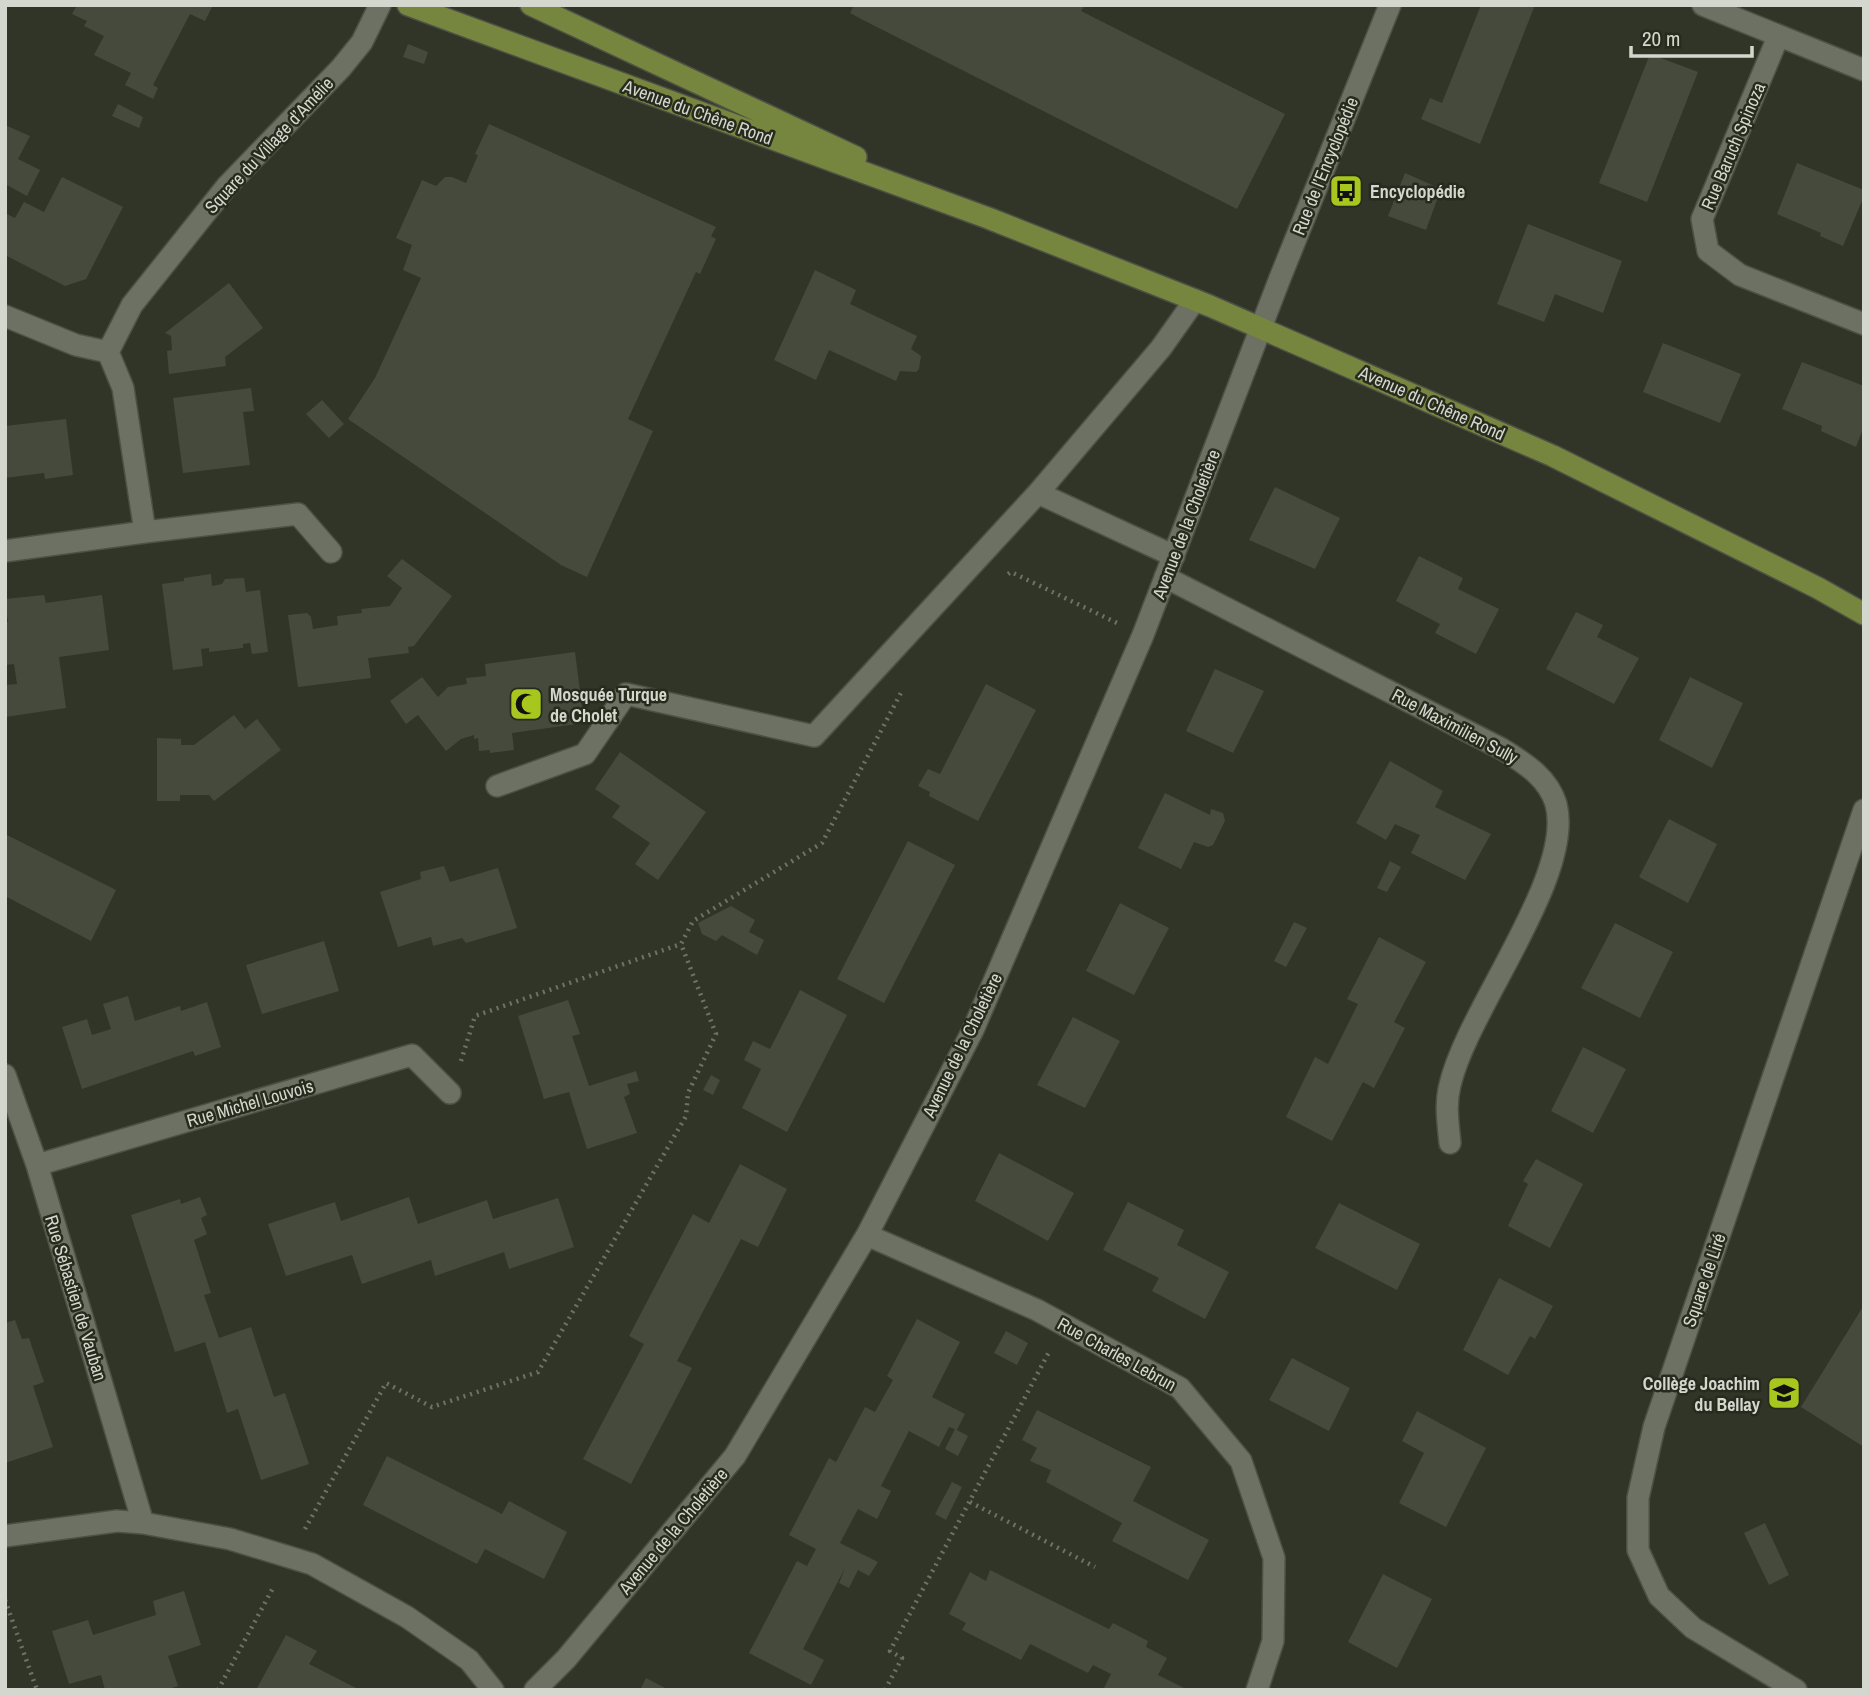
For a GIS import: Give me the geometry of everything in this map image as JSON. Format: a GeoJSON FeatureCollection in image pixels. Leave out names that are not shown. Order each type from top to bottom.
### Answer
{"type":"FeatureCollection","features":[{"type":"Feature","properties":{"kind":"main road","name":"Avenue du Chêne Rond"},"geometry":{"type":"LineString","coordinates":[[408,5],[988,218],[1261,327],[1553,456],[1806,582],[1864,614]]}},
{"type":"Feature","properties":{"kind":"main road","name":"Avenue du Chêne Rond"},"geometry":{"type":"LineString","coordinates":[[531,5],[988,218]]}},
{"type":"Feature","properties":{"kind":"street","name":"Square du Village d’Amélie"},"geometry":{"type":"LineString","coordinates":[[108,352],[132,305],[227,186],[341,68],[362,42],[380,5]]}},
{"type":"Feature","properties":{"kind":"street","name":"Rue de l’Encyclopédie"},"geometry":{"type":"LineString","coordinates":[[1261,327],[1390,5]]}},
{"type":"Feature","properties":{"kind":"street"},"geometry":{"type":"LineString","coordinates":[[1703,5],[1864,70]]}},
{"type":"Feature","properties":{"kind":"street","name":"Rue Baruch Spinoza"},"geometry":{"type":"LineString","coordinates":[[1778,37],[1702,219],[1707,251],[1740,275],[1864,324]]}},
{"type":"Feature","properties":{"kind":"street"},"geometry":{"type":"LineString","coordinates":[[496,786],[585,754],[626,694],[814,736],[1038,493],[1161,348],[1195,300]]}},
{"type":"Feature","properties":{"kind":"street"},"geometry":{"type":"LineString","coordinates":[[5,316],[76,345],[108,352],[123,388],[145,532]]}},
{"type":"Feature","properties":{"kind":"street","name":"Avenue de la Choletière"},"geometry":{"type":"LineString","coordinates":[[535,1690],[566,1659],[735,1456],[867,1235],[973,1030],[1143,635],[1261,327]]}},
{"type":"Feature","properties":{"kind":"street"},"geometry":{"type":"LineString","coordinates":[[1038,493],[1174,556]]}},
{"type":"Feature","properties":{"kind":"street"},"geometry":{"type":"LineString","coordinates":[[5,551],[298,514],[331,552]]}},
{"type":"Feature","properties":{"kind":"street","name":"Rue Maximilien Sully"},"geometry":{"type":"LineString","coordinates":[[1166,577],[1502,749],[1526,764],[1544,780],[1556,805],[1558,832],[1551,861],[1536,902],[1463,1046],[1450,1084],[1447,1110],[1450,1143]]}},
{"type":"Feature","properties":{"kind":"street","name":"Square de Liré"},"geometry":{"type":"LineString","coordinates":[[1796,1690],[1693,1628],[1659,1596],[1638,1549],[1638,1499],[1654,1427],[1864,810]]}},
{"type":"Feature","properties":{"kind":"street","name":"Rue Michel Louvois"},"geometry":{"type":"LineString","coordinates":[[37,1165],[412,1055],[450,1093]]}},
{"type":"Feature","properties":{"kind":"street","name":"Rue Sébastien de Vauban"},"geometry":{"type":"LineString","coordinates":[[5,1075],[37,1165],[143,1523]]}},
{"type":"Feature","properties":{"kind":"street","name":"Rue Charles Lebrun"},"geometry":{"type":"LineString","coordinates":[[867,1235],[1026,1304],[1180,1388],[1241,1461],[1274,1558],[1273,1641],[1257,1690]]}},
{"type":"Feature","properties":{"kind":"street"},"geometry":{"type":"LineString","coordinates":[[5,1536],[117,1521],[143,1523],[230,1539],[312,1564],[407,1617],[469,1660],[493,1690]]}},
{"type":"Feature","properties":{"kind":"path"},"geometry":{"type":"LineString","coordinates":[[1001,582],[1010,572],[1143,635]]}},
{"type":"Feature","properties":{"kind":"path"},"geometry":{"type":"LineString","coordinates":[[450,1093],[475,1016],[681,944],[693,921],[822,843],[906,683]]}},
{"type":"Feature","properties":{"kind":"path"},"geometry":{"type":"LineString","coordinates":[[218,1690],[386,1384],[432,1407],[538,1372],[686,1116],[688,1093],[716,1034],[681,944]]}},
{"type":"Feature","properties":{"kind":"path"},"geometry":{"type":"LineString","coordinates":[[886,1690],[901,1658],[890,1651],[1063,1324]]}},
{"type":"Feature","properties":{"kind":"path"},"geometry":{"type":"LineString","coordinates":[[970,1502],[1095,1567]]}},
{"type":"Feature","properties":{"kind":"path"},"geometry":{"type":"LineString","coordinates":[[5,1600],[37,1690]]}},
{"type":"Feature","properties":{"kind":"building"},"geometry":{"type":"Polygon","coordinates":[[[77,5],[213,5],[205,21],[190,14],[153,85],[158,88],[153,99],[125,85],[131,73],[94,55],[104,36],[84,26],[87,21],[72,14],[77,5]]]}},
{"type":"Feature","properties":{"kind":"building"},"geometry":{"type":"Polygon","coordinates":[[[854,5],[1085,5],[1081,11],[1285,114],[1237,209],[863,20],[850,13],[854,5]]]}},
{"type":"Feature","properties":{"kind":"building"},"geometry":{"type":"Polygon","coordinates":[[[1481,5],[1535,5],[1480,144],[1421,119],[1430,98],[1442,103],[1481,5]]]}},
{"type":"Feature","properties":{"kind":"building"},"geometry":{"type":"Polygon","coordinates":[[[408,44],[428,52],[424,64],[403,57],[408,44]]]}},
{"type":"Feature","properties":{"kind":"building"},"geometry":{"type":"Polygon","coordinates":[[[1650,54],[1698,72],[1647,202],[1599,183],[1650,54]]]}},
{"type":"Feature","properties":{"kind":"building"},"geometry":{"type":"Polygon","coordinates":[[[118,104],[143,117],[139,128],[112,116],[118,104]]]}},
{"type":"Feature","properties":{"kind":"building"},"geometry":{"type":"Polygon","coordinates":[[[489,124],[716,227],[711,236],[716,239],[700,274],[696,272],[628,419],[653,431],[587,577],[561,565],[348,419],[375,378],[421,278],[403,270],[412,245],[396,238],[422,180],[436,186],[445,177],[452,177],[466,183],[478,155],[475,154],[489,124]]]}},
{"type":"Feature","properties":{"kind":"building"},"geometry":{"type":"Polygon","coordinates":[[[5,125],[30,136],[18,159],[40,170],[27,196],[5,184],[5,125]]]}},
{"type":"Feature","properties":{"kind":"building"},"geometry":{"type":"Polygon","coordinates":[[[1797,163],[1864,190],[1864,196],[1843,246],[1777,214],[1797,163]]]}},
{"type":"Feature","properties":{"kind":"building"},"geometry":{"type":"Polygon","coordinates":[[[1405,173],[1441,189],[1426,230],[1388,216],[1405,173]]]}},
{"type":"Feature","properties":{"kind":"building"},"geometry":{"type":"Polygon","coordinates":[[[62,177],[123,207],[86,279],[65,286],[5,255],[5,213],[15,218],[24,202],[44,212],[62,177]]]}},
{"type":"Feature","properties":{"kind":"building"},"geometry":{"type":"Polygon","coordinates":[[[1528,224],[1622,261],[1603,313],[1555,294],[1544,322],[1497,304],[1528,224]]]}},
{"type":"Feature","properties":{"kind":"building"},"geometry":{"type":"Polygon","coordinates":[[[815,270],[856,290],[850,304],[917,336],[911,349],[921,356],[919,369],[916,372],[900,371],[896,381],[829,350],[816,380],[774,360],[815,270]]]}},
{"type":"Feature","properties":{"kind":"building"},"geometry":{"type":"Polygon","coordinates":[[[229,283],[263,328],[225,357],[226,366],[169,374],[167,351],[172,350],[171,336],[165,333],[229,283]]]}},
{"type":"Feature","properties":{"kind":"building"},"geometry":{"type":"Polygon","coordinates":[[[1663,343],[1741,374],[1720,423],[1643,392],[1663,343]]]}},
{"type":"Feature","properties":{"kind":"building"},"geometry":{"type":"Polygon","coordinates":[[[1802,362],[1864,386],[1864,426],[1856,447],[1821,431],[1822,426],[1782,409],[1802,362]]]}},
{"type":"Feature","properties":{"kind":"building"},"geometry":{"type":"Polygon","coordinates":[[[251,388],[254,411],[243,412],[250,465],[183,473],[173,398],[251,388]]]}},
{"type":"Feature","properties":{"kind":"building"},"geometry":{"type":"Polygon","coordinates":[[[322,400],[344,424],[329,438],[306,414],[322,400]]]}},
{"type":"Feature","properties":{"kind":"building"},"geometry":{"type":"Polygon","coordinates":[[[66,419],[73,475],[45,479],[44,473],[5,478],[5,426],[66,419]]]}},
{"type":"Feature","properties":{"kind":"building"},"geometry":{"type":"Polygon","coordinates":[[[1275,487],[1340,518],[1315,569],[1249,540],[1275,487]]]}},
{"type":"Feature","properties":{"kind":"building"},"geometry":{"type":"Polygon","coordinates":[[[1419,556],[1463,578],[1458,589],[1499,609],[1476,654],[1435,633],[1440,624],[1396,601],[1419,556]]]}},
{"type":"Feature","properties":{"kind":"building"},"geometry":{"type":"Polygon","coordinates":[[[402,559],[452,596],[414,646],[408,647],[409,653],[368,658],[371,678],[298,687],[288,615],[307,613],[311,617],[313,629],[338,625],[337,616],[362,613],[361,609],[390,606],[402,588],[387,576],[402,559]]]}},
{"type":"Feature","properties":{"kind":"building"},"geometry":{"type":"Polygon","coordinates":[[[211,574],[212,586],[222,584],[225,579],[244,578],[246,592],[260,590],[268,652],[252,654],[250,643],[243,644],[243,648],[209,652],[209,648],[201,649],[203,666],[173,670],[162,584],[211,574]]]}},
{"type":"Feature","properties":{"kind":"building"},"geometry":{"type":"Polygon","coordinates":[[[44,595],[46,603],[102,595],[109,650],[59,657],[66,708],[5,717],[5,685],[17,684],[14,664],[5,665],[5,622],[8,622],[5,599],[44,595]]]}},
{"type":"Feature","properties":{"kind":"building"},"geometry":{"type":"Polygon","coordinates":[[[1576,612],[1603,625],[1597,637],[1639,658],[1614,704],[1546,669],[1576,612]]]}},
{"type":"Feature","properties":{"kind":"building","name":"Mosquée Turque de Cholet"},"geometry":{"type":"Polygon","coordinates":[[[575,652],[584,723],[512,733],[514,750],[490,753],[490,750],[479,751],[478,738],[474,739],[474,735],[461,739],[446,751],[418,715],[406,724],[390,701],[422,677],[438,697],[448,687],[467,684],[466,678],[486,676],[485,664],[575,652]]]}},
{"type":"Feature","properties":{"kind":"building"},"geometry":{"type":"Polygon","coordinates":[[[1215,669],[1264,691],[1233,753],[1186,731],[1215,669]]]}},
{"type":"Feature","properties":{"kind":"building"},"geometry":{"type":"Polygon","coordinates":[[[1690,677],[1743,703],[1712,768],[1659,740],[1690,677]]]}},
{"type":"Feature","properties":{"kind":"building"},"geometry":{"type":"Polygon","coordinates":[[[986,684],[1036,710],[978,821],[929,796],[930,792],[918,786],[928,769],[940,774],[986,684]]]}},
{"type":"Feature","properties":{"kind":"building"},"geometry":{"type":"Polygon","coordinates":[[[234,715],[245,729],[257,719],[281,750],[214,801],[209,795],[180,795],[180,801],[157,801],[157,738],[181,739],[181,745],[194,745],[234,715]]]}},
{"type":"Feature","properties":{"kind":"building"},"geometry":{"type":"Polygon","coordinates":[[[620,752],[706,812],[658,880],[635,864],[650,843],[612,817],[620,806],[595,789],[620,752]]]}},
{"type":"Feature","properties":{"kind":"building"},"geometry":{"type":"Polygon","coordinates":[[[1390,761],[1443,791],[1435,807],[1491,834],[1465,880],[1411,853],[1420,835],[1395,824],[1386,840],[1356,823],[1390,761]]]}},
{"type":"Feature","properties":{"kind":"building"},"geometry":{"type":"Polygon","coordinates":[[[1165,793],[1210,815],[1211,809],[1223,813],[1225,821],[1213,845],[1208,847],[1194,842],[1181,869],[1138,848],[1165,793]]]}},
{"type":"Feature","properties":{"kind":"building"},"geometry":{"type":"Polygon","coordinates":[[[1669,819],[1717,844],[1688,903],[1639,877],[1669,819]]]}},
{"type":"Feature","properties":{"kind":"building"},"geometry":{"type":"Polygon","coordinates":[[[5,834],[116,890],[91,941],[5,896],[5,834]]]}},
{"type":"Feature","properties":{"kind":"building"},"geometry":{"type":"Polygon","coordinates":[[[908,841],[955,865],[884,1003],[837,979],[908,841]]]}},
{"type":"Feature","properties":{"kind":"building"},"geometry":{"type":"Polygon","coordinates":[[[1390,861],[1401,867],[1387,892],[1377,888],[1390,861]]]}},
{"type":"Feature","properties":{"kind":"building"},"geometry":{"type":"Polygon","coordinates":[[[444,866],[450,882],[498,868],[517,928],[466,943],[462,938],[433,946],[431,937],[398,947],[380,892],[421,879],[420,872],[444,866]]]}},
{"type":"Feature","properties":{"kind":"building"},"geometry":{"type":"Polygon","coordinates":[[[1120,903],[1169,928],[1134,995],[1086,971],[1120,903]]]}},
{"type":"Feature","properties":{"kind":"building"},"geometry":{"type":"Polygon","coordinates":[[[731,906],[755,920],[749,932],[764,940],[757,955],[722,935],[716,941],[702,934],[698,923],[731,906]]]}},
{"type":"Feature","properties":{"kind":"building"},"geometry":{"type":"Polygon","coordinates":[[[1294,922],[1307,928],[1286,967],[1274,961],[1294,922]]]}},
{"type":"Feature","properties":{"kind":"building"},"geometry":{"type":"Polygon","coordinates":[[[1615,923],[1673,952],[1640,1018],[1581,988],[1615,923]]]}},
{"type":"Feature","properties":{"kind":"building"},"geometry":{"type":"Polygon","coordinates":[[[1379,937],[1426,962],[1394,1022],[1405,1028],[1374,1088],[1363,1082],[1332,1141],[1286,1117],[1315,1057],[1328,1064],[1358,1004],[1347,999],[1379,937]]]}},
{"type":"Feature","properties":{"kind":"building"},"geometry":{"type":"Polygon","coordinates":[[[324,941],[339,991],[262,1014],[246,965],[324,941]]]}},
{"type":"Feature","properties":{"kind":"building"},"geometry":{"type":"Polygon","coordinates":[[[800,990],[847,1015],[787,1132],[742,1108],[761,1069],[744,1060],[753,1041],[770,1049],[800,990]]]}},
{"type":"Feature","properties":{"kind":"building"},"geometry":{"type":"Polygon","coordinates":[[[128,996],[135,1021],[180,1006],[181,1011],[207,1002],[221,1047],[195,1056],[193,1051],[82,1089],[62,1027],[87,1019],[92,1035],[111,1029],[103,1004],[128,996]]]}},
{"type":"Feature","properties":{"kind":"building"},"geometry":{"type":"Polygon","coordinates":[[[568,1000],[580,1034],[572,1036],[589,1086],[636,1071],[639,1081],[627,1084],[630,1094],[624,1097],[637,1133],[587,1149],[569,1092],[544,1099],[518,1016],[568,1000]]]}},
{"type":"Feature","properties":{"kind":"building"},"geometry":{"type":"Polygon","coordinates":[[[1073,1017],[1120,1041],[1085,1108],[1037,1085],[1073,1017]]]}},
{"type":"Feature","properties":{"kind":"building"},"geometry":{"type":"Polygon","coordinates":[[[1583,1047],[1626,1069],[1593,1133],[1551,1111],[1583,1047]]]}},
{"type":"Feature","properties":{"kind":"building"},"geometry":{"type":"Polygon","coordinates":[[[711,1075],[720,1080],[713,1095],[703,1090],[711,1075]]]}},
{"type":"Feature","properties":{"kind":"building"},"geometry":{"type":"Polygon","coordinates":[[[999,1153],[1074,1193],[1048,1241],[975,1201],[999,1153]]]}},
{"type":"Feature","properties":{"kind":"building"},"geometry":{"type":"Polygon","coordinates":[[[1536,1159],[1583,1184],[1550,1248],[1508,1226],[1528,1184],[1523,1181],[1536,1159]]]}},
{"type":"Feature","properties":{"kind":"building"},"geometry":{"type":"Polygon","coordinates":[[[740,1164],[787,1189],[758,1247],[741,1239],[677,1361],[692,1368],[631,1484],[583,1459],[644,1344],[629,1336],[693,1214],[709,1223],[740,1164]]]}},
{"type":"Feature","properties":{"kind":"building"},"geometry":{"type":"Polygon","coordinates":[[[200,1197],[207,1215],[201,1218],[207,1234],[194,1240],[211,1293],[204,1295],[219,1338],[251,1327],[274,1397],[285,1393],[309,1464],[261,1480],[238,1409],[227,1413],[205,1342],[175,1352],[131,1215],[180,1199],[181,1204],[200,1197]]]}},
{"type":"Feature","properties":{"kind":"building"},"geometry":{"type":"Polygon","coordinates":[[[409,1197],[418,1224],[487,1200],[493,1219],[558,1198],[574,1247],[509,1269],[504,1252],[435,1276],[431,1260],[362,1284],[352,1255],[286,1276],[268,1224],[335,1202],[341,1221],[409,1197]]]}},
{"type":"Feature","properties":{"kind":"building"},"geometry":{"type":"Polygon","coordinates":[[[1128,1202],[1184,1230],[1177,1245],[1229,1272],[1205,1319],[1152,1291],[1159,1278],[1103,1250],[1128,1202]]]}},
{"type":"Feature","properties":{"kind":"building"},"geometry":{"type":"Polygon","coordinates":[[[1339,1203],[1420,1244],[1397,1290],[1315,1248],[1339,1203]]]}},
{"type":"Feature","properties":{"kind":"building"},"geometry":{"type":"Polygon","coordinates":[[[1499,1278],[1553,1306],[1535,1339],[1530,1336],[1508,1375],[1463,1350],[1499,1278]]]}},
{"type":"Feature","properties":{"kind":"building"},"geometry":{"type":"Polygon","coordinates":[[[1864,1305],[1864,1447],[1801,1407],[1864,1305]]]}},
{"type":"Feature","properties":{"kind":"building"},"geometry":{"type":"Polygon","coordinates":[[[917,1319],[960,1342],[932,1397],[965,1414],[957,1430],[949,1427],[939,1447],[909,1431],[881,1486],[891,1491],[877,1519],[858,1509],[840,1543],[878,1562],[869,1576],[858,1570],[849,1588],[839,1583],[845,1568],[803,1649],[824,1660],[811,1685],[749,1653],[797,1561],[807,1566],[816,1549],[789,1535],[829,1458],[836,1462],[865,1407],[875,1412],[893,1380],[887,1376],[917,1319]]]}},
{"type":"Feature","properties":{"kind":"building"},"geometry":{"type":"Polygon","coordinates":[[[15,1320],[22,1339],[29,1338],[44,1382],[33,1386],[53,1447],[5,1463],[5,1323],[15,1320]]]}},
{"type":"Feature","properties":{"kind":"building"},"geometry":{"type":"Polygon","coordinates":[[[1006,1331],[1028,1343],[1017,1365],[994,1353],[1006,1331]]]}},
{"type":"Feature","properties":{"kind":"building"},"geometry":{"type":"Polygon","coordinates":[[[1292,1358],[1350,1388],[1329,1431],[1269,1400],[1292,1358]]]}},
{"type":"Feature","properties":{"kind":"building"},"geometry":{"type":"Polygon","coordinates":[[[1037,1410],[1151,1467],[1133,1501],[1209,1540],[1188,1580],[1112,1541],[1122,1523],[1046,1482],[1051,1470],[1030,1461],[1037,1448],[1022,1440],[1037,1410]]]}},
{"type":"Feature","properties":{"kind":"building"},"geometry":{"type":"Polygon","coordinates":[[[1417,1411],[1486,1448],[1446,1527],[1399,1503],[1424,1453],[1402,1441],[1417,1411]]]}},
{"type":"Feature","properties":{"kind":"building"},"geometry":{"type":"Polygon","coordinates":[[[955,1429],[968,1436],[958,1456],[945,1449],[955,1429]]]}},
{"type":"Feature","properties":{"kind":"building"},"geometry":{"type":"Polygon","coordinates":[[[387,1456],[502,1514],[509,1501],[567,1532],[544,1579],[485,1549],[477,1564],[363,1505],[387,1456]]]}},
{"type":"Feature","properties":{"kind":"building"},"geometry":{"type":"Polygon","coordinates":[[[952,1482],[962,1487],[946,1520],[935,1514],[952,1482]]]}},
{"type":"Feature","properties":{"kind":"building"},"geometry":{"type":"Polygon","coordinates":[[[1765,1523],[1789,1575],[1769,1585],[1744,1533],[1765,1523]]]}},
{"type":"Feature","properties":{"kind":"building"},"geometry":{"type":"Polygon","coordinates":[[[990,1570],[1109,1629],[1113,1623],[1148,1641],[1146,1647],[1167,1658],[1158,1675],[1188,1690],[1103,1690],[1111,1674],[1093,1665],[1088,1673],[1030,1644],[1021,1660],[962,1630],[966,1623],[949,1614],[970,1572],[986,1581],[990,1570]]]}},
{"type":"Feature","properties":{"kind":"building"},"geometry":{"type":"Polygon","coordinates":[[[1383,1574],[1432,1599],[1397,1668],[1348,1642],[1383,1574]]]}},
{"type":"Feature","properties":{"kind":"building"},"geometry":{"type":"Polygon","coordinates":[[[184,1591],[201,1645],[168,1656],[178,1686],[166,1690],[105,1690],[101,1675],[69,1684],[52,1631],[88,1620],[93,1635],[156,1615],[153,1601],[184,1591]]]}},
{"type":"Feature","properties":{"kind":"building"},"geometry":{"type":"Polygon","coordinates":[[[286,1635],[317,1651],[309,1664],[360,1690],[256,1690],[286,1635]]]}},
{"type":"Feature","properties":{"kind":"building"},"geometry":{"type":"Polygon","coordinates":[[[646,1678],[669,1690],[640,1690],[646,1678]]]}},
{"type":"Feature","properties":{"kind":"place","name":"Encyclopédie"},"geometry":{"type":"Point","coordinates":[1346,191]}},
{"type":"Feature","properties":{"kind":"place","name":"Mosquée Turque de Cholet"},"geometry":{"type":"Point","coordinates":[526,704]}},
{"type":"Feature","properties":{"kind":"place","name":"Collège Joachim du Bellay"},"geometry":{"type":"Point","coordinates":[1784,1393]}}]}
